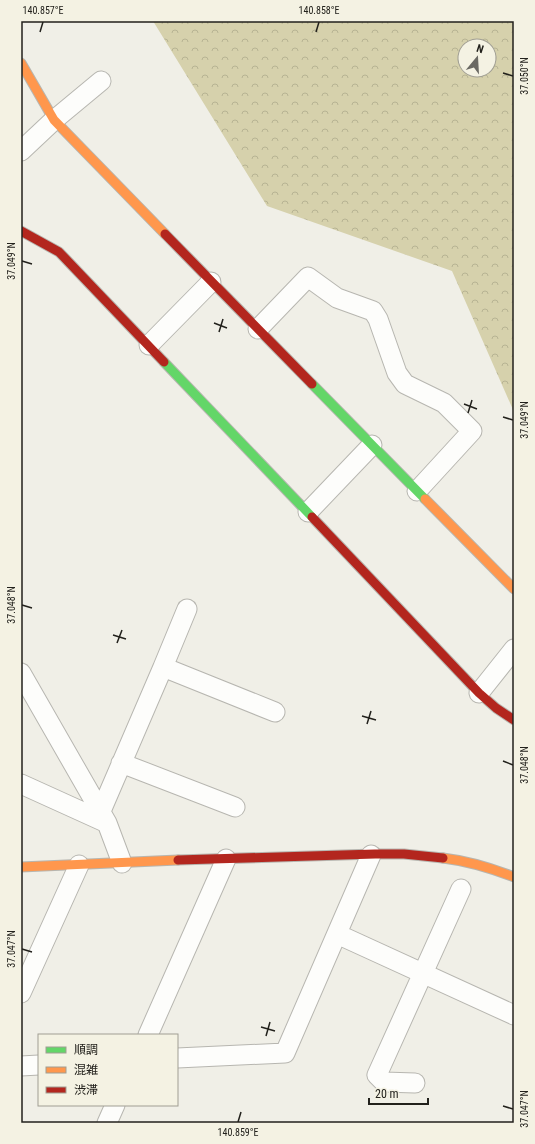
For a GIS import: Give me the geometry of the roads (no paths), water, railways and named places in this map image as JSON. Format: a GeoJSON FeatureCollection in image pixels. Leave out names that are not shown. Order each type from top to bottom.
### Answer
{"type":"FeatureCollection","features":[{"type":"Feature","properties":{"kind":"street"},"geometry":{"type":"LineString","coordinates":[[21,62],[54,120],[211,282],[514,589]]}},
{"type":"Feature","properties":{"kind":"street"},"geometry":{"type":"LineString","coordinates":[[21,151],[54,120],[101,81]]}},
{"type":"Feature","properties":{"kind":"street"},"geometry":{"type":"LineString","coordinates":[[21,231],[59,252],[308,512],[478,693],[496,708],[514,720]]}},
{"type":"Feature","properties":{"kind":"street"},"geometry":{"type":"LineString","coordinates":[[258,329],[308,277],[337,298],[374,311],[397,373],[406,384],[444,403],[472,431],[417,491]]}},
{"type":"Feature","properties":{"kind":"street"},"geometry":{"type":"LineString","coordinates":[[149,345],[211,282]]}},
{"type":"Feature","properties":{"kind":"street"},"geometry":{"type":"LineString","coordinates":[[308,512],[372,445]]}},
{"type":"Feature","properties":{"kind":"street"},"geometry":{"type":"LineString","coordinates":[[104,817],[122,763],[187,609]]}},
{"type":"Feature","properties":{"kind":"street"},"geometry":{"type":"LineString","coordinates":[[478,693],[514,649]]}},
{"type":"Feature","properties":{"kind":"street"},"geometry":{"type":"LineString","coordinates":[[163,667],[275,712]]}},
{"type":"Feature","properties":{"kind":"street"},"geometry":{"type":"LineString","coordinates":[[21,673],[104,817],[122,863]]}},
{"type":"Feature","properties":{"kind":"street"},"geometry":{"type":"LineString","coordinates":[[122,763],[236,806]]}},
{"type":"Feature","properties":{"kind":"street"},"geometry":{"type":"LineString","coordinates":[[21,784],[104,817]]}},
{"type":"Feature","properties":{"kind":"street"},"geometry":{"type":"LineString","coordinates":[[178,1058],[285,1053],[371,855]]}},
{"type":"Feature","properties":{"kind":"street"},"geometry":{"type":"LineString","coordinates":[[21,867],[226,859],[432,855],[467,860],[504,872],[514,877]]}},
{"type":"Feature","properties":{"kind":"street"},"geometry":{"type":"LineString","coordinates":[[148,1034],[226,859]]}},
{"type":"Feature","properties":{"kind":"street"},"geometry":{"type":"LineString","coordinates":[[21,993],[80,865]]}},
{"type":"Feature","properties":{"kind":"street"},"geometry":{"type":"LineString","coordinates":[[415,1083],[384,1082],[377,1075],[461,888]]}},
{"type":"Feature","properties":{"kind":"street"},"geometry":{"type":"LineString","coordinates":[[337,934],[514,1015]]}},
{"type":"Feature","properties":{"kind":"street"},"geometry":{"type":"LineString","coordinates":[[21,1066],[38,1065]]}},
{"type":"Feature","properties":{"kind":"street"},"geometry":{"type":"LineString","coordinates":[[106,1123],[114,1106]]}}]}
